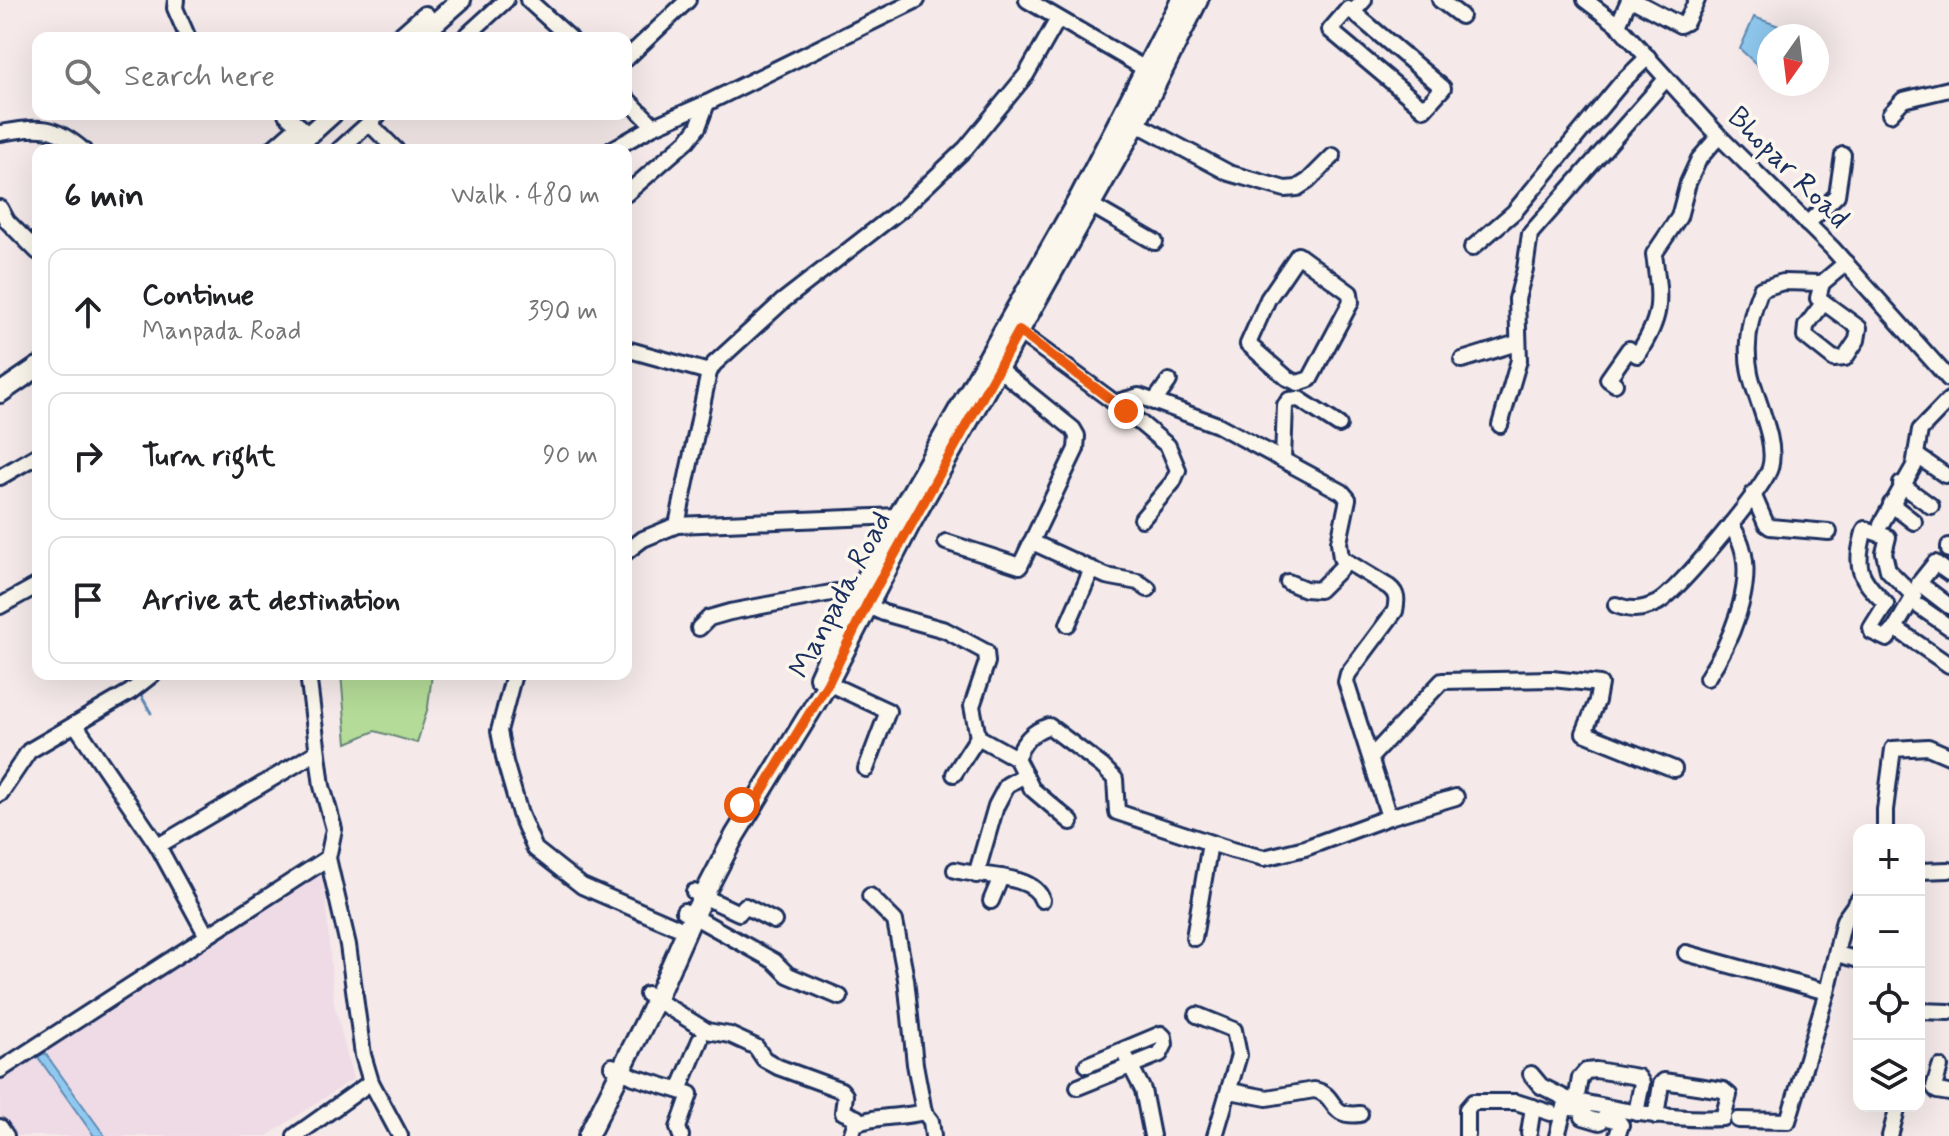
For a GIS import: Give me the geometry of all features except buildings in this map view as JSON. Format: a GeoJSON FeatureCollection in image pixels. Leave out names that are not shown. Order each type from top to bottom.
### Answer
{"type":"FeatureCollection","features":[{"type":"Feature","properties":{"kind":"main road"},"geometry":{"type":"LineString","coordinates":[[407,32],[443,0]]}},
{"type":"Feature","properties":{"kind":"main road"},"geometry":{"type":"LineString","coordinates":[[425,32],[461,0]]}},
{"type":"Feature","properties":{"kind":"main road","name":"Manpada Road"},"geometry":{"type":"LineString","coordinates":[[1153,74],[1181,0]]}},
{"type":"Feature","properties":{"kind":"main road","name":"Manpada Road"},"geometry":{"type":"LineString","coordinates":[[585,1132],[698,894],[746,807],[823,680],[904,519],[1085,202],[1153,74],[1198,0]]}},
{"type":"Feature","properties":{"kind":"main road"},"geometry":{"type":"LineString","coordinates":[[278,144],[293,120]]}},
{"type":"Feature","properties":{"kind":"main road"},"geometry":{"type":"LineString","coordinates":[[299,144],[325,120]]}},
{"type":"Feature","properties":{"kind":"main road"},"geometry":{"type":"LineString","coordinates":[[0,379],[32,358]]}},
{"type":"Feature","properties":{"kind":"main road"},"geometry":{"type":"LineString","coordinates":[[0,393],[32,371]]}},
{"type":"Feature","properties":{"kind":"street"},"geometry":{"type":"LineString","coordinates":[[176,0],[175,8],[185,32]]}},
{"type":"Feature","properties":{"kind":"street"},"geometry":{"type":"LineString","coordinates":[[471,32],[506,0]]}},
{"type":"Feature","properties":{"kind":"street"},"geometry":{"type":"LineString","coordinates":[[528,0],[563,32]]}},
{"type":"Feature","properties":{"kind":"street"},"geometry":{"type":"LineString","coordinates":[[632,53],[688,0]]}},
{"type":"Feature","properties":{"kind":"street"},"geometry":{"type":"LineString","coordinates":[[622,144],[917,0]]}},
{"type":"Feature","properties":{"kind":"street"},"geometry":{"type":"LineString","coordinates":[[1027,0],[1153,74]]}},
{"type":"Feature","properties":{"kind":"street"},"geometry":{"type":"LineString","coordinates":[[1353,12],[1364,0]]}},
{"type":"Feature","properties":{"kind":"street"},"geometry":{"type":"LineString","coordinates":[[1440,0],[1461,16]]}},
{"type":"Feature","properties":{"kind":"street","name":"Bhopar Road"},"geometry":{"type":"LineString","coordinates":[[1585,0],[1618,25],[1719,136],[1846,263],[1949,379]]}},
{"type":"Feature","properties":{"kind":"street"},"geometry":{"type":"LineString","coordinates":[[1618,25],[1631,0],[1680,25],[1686,22],[1697,0]]}},
{"type":"Feature","properties":{"kind":"street"},"geometry":{"type":"LineString","coordinates":[[1348,9],[1353,12],[1443,88],[1424,109],[1330,30],[1348,9]]}},
{"type":"Feature","properties":{"kind":"street"},"geometry":{"type":"LineString","coordinates":[[677,525],[709,372],[714,364],[783,301],[903,208],[966,148],[1026,75],[1058,19]]}},
{"type":"Feature","properties":{"kind":"street"},"geometry":{"type":"LineString","coordinates":[[1472,248],[1514,212],[1622,82],[1648,57]]}},
{"type":"Feature","properties":{"kind":"street"},"geometry":{"type":"LineString","coordinates":[[1500,425],[1519,360],[1517,299],[1530,234],[1666,79]]}},
{"type":"Feature","properties":{"kind":"street"},"geometry":{"type":"LineString","coordinates":[[1890,114],[1903,100],[1949,89]]}},
{"type":"Feature","properties":{"kind":"street"},"geometry":{"type":"LineString","coordinates":[[632,189],[688,140],[698,127],[707,103]]}},
{"type":"Feature","properties":{"kind":"street"},"geometry":{"type":"LineString","coordinates":[[632,104],[654,126]]}},
{"type":"Feature","properties":{"kind":"street"},"geometry":{"type":"LineString","coordinates":[[346,144],[372,120]]}},
{"type":"Feature","properties":{"kind":"street"},"geometry":{"type":"LineString","coordinates":[[375,120],[392,144]]}},
{"type":"Feature","properties":{"kind":"street"},"geometry":{"type":"LineString","coordinates":[[1129,120],[1229,173],[1285,189],[1297,188],[1308,181],[1333,156]]}},
{"type":"Feature","properties":{"kind":"street"},"geometry":{"type":"LineString","coordinates":[[0,133],[39,127],[65,135],[76,144]]}},
{"type":"Feature","properties":{"kind":"street"},"geometry":{"type":"LineString","coordinates":[[1615,384],[1608,379],[1629,349],[1637,355],[1653,331],[1660,299],[1654,254],[1679,217],[1688,183],[1699,159],[1719,136]]}},
{"type":"Feature","properties":{"kind":"street"},"geometry":{"type":"LineString","coordinates":[[1807,224],[1837,195],[1843,155]]}},
{"type":"Feature","properties":{"kind":"street"},"geometry":{"type":"LineString","coordinates":[[1085,202],[1155,242]]}},
{"type":"Feature","properties":{"kind":"street"},"geometry":{"type":"LineString","coordinates":[[0,208],[4,222],[32,247]]}},
{"type":"Feature","properties":{"kind":"street"},"geometry":{"type":"LineString","coordinates":[[1298,255],[1350,293],[1351,302],[1310,379],[1298,383],[1287,378],[1248,344],[1268,299],[1298,255]]}},
{"type":"Feature","properties":{"kind":"street"},"geometry":{"type":"LineString","coordinates":[[1824,302],[1818,298],[1822,283],[1846,263]]}},
{"type":"Feature","properties":{"kind":"street"},"geometry":{"type":"LineString","coordinates":[[1616,605],[1639,610],[1660,602],[1673,592],[1731,524],[1771,467],[1768,434],[1749,371],[1750,315],[1761,289],[1783,282],[1822,283]]}},
{"type":"Feature","properties":{"kind":"street"},"geometry":{"type":"LineString","coordinates":[[1012,327],[1168,446],[1178,470],[1173,482],[1142,519]]}},
{"type":"Feature","properties":{"kind":"street"},"geometry":{"type":"LineString","coordinates":[[1462,360],[1517,343]]}},
{"type":"Feature","properties":{"kind":"street"},"geometry":{"type":"LineString","coordinates":[[632,351],[709,372]]}},
{"type":"Feature","properties":{"kind":"street"},"geometry":{"type":"LineString","coordinates":[[946,542],[1017,567],[1076,449],[1077,436],[1073,429],[992,363]]}},
{"type":"Feature","properties":{"kind":"street"},"geometry":{"type":"LineString","coordinates":[[1154,402],[1169,381]]}},
{"type":"Feature","properties":{"kind":"street"},"geometry":{"type":"LineString","coordinates":[[1114,403],[1139,396],[1218,425],[1342,492],[1348,499],[1338,553],[1346,563],[1395,591],[1397,600],[1395,611],[1348,674],[1346,682],[1389,817]]}},
{"type":"Feature","properties":{"kind":"street"},"geometry":{"type":"LineString","coordinates":[[1283,459],[1285,405],[1289,400],[1299,399],[1339,425]]}},
{"type":"Feature","properties":{"kind":"street"},"geometry":{"type":"LineString","coordinates":[[1881,524],[1914,466],[1920,430],[1949,400]]}},
{"type":"Feature","properties":{"kind":"street"},"geometry":{"type":"LineString","coordinates":[[1916,455],[1945,475]]}},
{"type":"Feature","properties":{"kind":"street"},"geometry":{"type":"LineString","coordinates":[[0,477],[32,458]]}},
{"type":"Feature","properties":{"kind":"street"},"geometry":{"type":"LineString","coordinates":[[1901,484],[1931,506]]}},
{"type":"Feature","properties":{"kind":"street"},"geometry":{"type":"LineString","coordinates":[[1753,494],[1770,527],[1829,532]]}},
{"type":"Feature","properties":{"kind":"street"},"geometry":{"type":"LineString","coordinates":[[1891,504],[1914,522]]}},
{"type":"Feature","properties":{"kind":"street"},"geometry":{"type":"LineString","coordinates":[[632,547],[643,539],[677,525],[904,519]]}},
{"type":"Feature","properties":{"kind":"street"},"geometry":{"type":"LineString","coordinates":[[1707,678],[1728,644],[1744,588],[1746,567],[1742,547],[1731,524]]}},
{"type":"Feature","properties":{"kind":"street"},"geometry":{"type":"LineString","coordinates":[[1865,529],[1888,537],[1884,553],[1888,570],[1914,596],[1895,628],[1887,639],[1871,630],[1886,604],[1871,591],[1857,565],[1865,529]]}},
{"type":"Feature","properties":{"kind":"street"},"geometry":{"type":"LineString","coordinates":[[1032,542],[1106,576],[1138,582],[1148,589]]}},
{"type":"Feature","properties":{"kind":"street"},"geometry":{"type":"LineString","coordinates":[[1288,582],[1305,589],[1319,590],[1346,563]]}},
{"type":"Feature","properties":{"kind":"street"},"geometry":{"type":"LineString","coordinates":[[1949,573],[1935,563],[1919,584],[1949,606]]}},
{"type":"Feature","properties":{"kind":"street"},"geometry":{"type":"LineString","coordinates":[[1068,624],[1092,569]]}},
{"type":"Feature","properties":{"kind":"street"},"geometry":{"type":"LineString","coordinates":[[0,606],[32,588]]}},
{"type":"Feature","properties":{"kind":"street"},"geometry":{"type":"LineString","coordinates":[[699,628],[709,618],[730,612],[836,592],[860,603],[945,630],[986,652],[987,662],[972,706],[978,737],[954,774]]}},
{"type":"Feature","properties":{"kind":"street"},"geometry":{"type":"LineString","coordinates":[[1920,607],[1949,627]]}},
{"type":"Feature","properties":{"kind":"street"},"geometry":{"type":"LineString","coordinates":[[1895,628],[1949,665]]}},
{"type":"Feature","properties":{"kind":"street"},"geometry":{"type":"LineString","coordinates":[[1371,757],[1442,681],[1552,679],[1600,684],[1597,701],[1584,733],[1674,769]]}},
{"type":"Feature","properties":{"kind":"street"},"geometry":{"type":"LineString","coordinates":[[0,794],[29,751],[145,680]]}},
{"type":"Feature","properties":{"kind":"street"},"geometry":{"type":"LineString","coordinates":[[309,680],[317,752],[334,829],[328,858],[348,945],[363,1055],[371,1082],[400,1136]]}},
{"type":"Feature","properties":{"kind":"street"},"geometry":{"type":"LineString","coordinates":[[512,680],[499,731],[520,814],[535,849],[582,886],[685,921],[774,961],[788,975],[840,997]]}},
{"type":"Feature","properties":{"kind":"street"},"geometry":{"type":"LineString","coordinates":[[823,680],[888,711],[866,769]]}},
{"type":"Feature","properties":{"kind":"street"},"geometry":{"type":"LineString","coordinates":[[75,724],[158,846],[207,936]]}},
{"type":"Feature","properties":{"kind":"street"},"geometry":{"type":"LineString","coordinates":[[1016,758],[1024,742],[1035,731],[1049,726],[1115,779],[1117,812],[1264,858],[1279,856],[1456,797]]}},
{"type":"Feature","properties":{"kind":"street"},"geometry":{"type":"LineString","coordinates":[[978,737],[1016,758],[1032,789],[1071,822]]}},
{"type":"Feature","properties":{"kind":"street"},"geometry":{"type":"LineString","coordinates":[[1885,824],[1893,749],[1928,747],[1949,756]]}},
{"type":"Feature","properties":{"kind":"street"},"geometry":{"type":"LineString","coordinates":[[158,846],[317,752]]}},
{"type":"Feature","properties":{"kind":"street"},"geometry":{"type":"LineString","coordinates":[[976,875],[996,806],[1007,785],[1025,775]]}},
{"type":"Feature","properties":{"kind":"street"},"geometry":{"type":"LineString","coordinates":[[1194,938],[1210,843]]}},
{"type":"Feature","properties":{"kind":"street"},"geometry":{"type":"LineString","coordinates":[[0,1070],[328,858]]}},
{"type":"Feature","properties":{"kind":"street"},"geometry":{"type":"LineString","coordinates":[[955,870],[1030,885],[1037,889],[1042,900]]}},
{"type":"Feature","properties":{"kind":"street"},"geometry":{"type":"LineString","coordinates":[[1925,871],[1949,870]]}},
{"type":"Feature","properties":{"kind":"street"},"geometry":{"type":"LineString","coordinates":[[991,901],[1001,877]]}},
{"type":"Feature","properties":{"kind":"street"},"geometry":{"type":"LineString","coordinates":[[698,894],[739,913],[745,906],[774,921]]}},
{"type":"Feature","properties":{"kind":"street"},"geometry":{"type":"LineString","coordinates":[[870,896],[895,921],[906,979],[915,1064],[924,1112],[931,1121],[933,1136]]}},
{"type":"Feature","properties":{"kind":"street"},"geometry":{"type":"LineString","coordinates":[[1738,1120],[1788,1121],[1827,992],[1844,920],[1853,907]]}},
{"type":"Feature","properties":{"kind":"street"},"geometry":{"type":"LineString","coordinates":[[1686,953],[1827,992]]}},
{"type":"Feature","properties":{"kind":"street"},"geometry":{"type":"LineString","coordinates":[[1837,954],[1853,958]]}},
{"type":"Feature","properties":{"kind":"street"},"geometry":{"type":"LineString","coordinates":[[651,997],[707,1031],[730,1035],[756,1047],[764,1059],[778,1067],[841,1090],[845,1095],[843,1112],[857,1118],[853,1130]]}},
{"type":"Feature","properties":{"kind":"street"},"geometry":{"type":"LineString","coordinates":[[1925,1011],[1949,1012]]}},
{"type":"Feature","properties":{"kind":"street"},"geometry":{"type":"LineString","coordinates":[[1197,1015],[1234,1030],[1239,1055],[1215,1136]]}},
{"type":"Feature","properties":{"kind":"street"},"geometry":{"type":"LineString","coordinates":[[1078,1087],[1160,1054],[1165,1044],[1163,1034],[1119,1047],[1087,1065]]}},
{"type":"Feature","properties":{"kind":"street"},"geometry":{"type":"LineString","coordinates":[[679,1090],[700,1040]]}},
{"type":"Feature","properties":{"kind":"street"},"geometry":{"type":"LineString","coordinates":[[1119,1047],[1132,1065],[1143,1090],[1152,1136]]}},
{"type":"Feature","properties":{"kind":"street"},"geometry":{"type":"LineString","coordinates":[[1940,1067],[1934,1087],[1937,1091],[1949,1093]]}},
{"type":"Feature","properties":{"kind":"street"},"geometry":{"type":"LineString","coordinates":[[616,1068],[688,1092],[690,1097],[678,1128],[681,1136]]}},
{"type":"Feature","properties":{"kind":"street"},"geometry":{"type":"LineString","coordinates":[[1560,1136],[1580,1078],[1586,1071],[1638,1077],[1642,1083],[1636,1113]]}},
{"type":"Feature","properties":{"kind":"street"},"geometry":{"type":"LineString","coordinates":[[1531,1074],[1541,1086],[1572,1100],[1656,1116],[1694,1120],[1723,1118],[1729,1095],[1723,1090],[1664,1081],[1656,1116]]}},
{"type":"Feature","properties":{"kind":"street"},"geometry":{"type":"LineString","coordinates":[[295,1136],[371,1082]]}},
{"type":"Feature","properties":{"kind":"street"},"geometry":{"type":"LineString","coordinates":[[1230,1091],[1267,1098],[1321,1091],[1335,1109],[1350,1115],[1360,1114]]}},
{"type":"Feature","properties":{"kind":"street"},"geometry":{"type":"LineString","coordinates":[[1467,1136],[1467,1109],[1473,1102],[1516,1102],[1551,1113]]}},
{"type":"Feature","properties":{"kind":"street"},"geometry":{"type":"LineString","coordinates":[[1560,1136],[1569,1109],[1573,1106],[1584,1109],[1583,1117],[1601,1123],[1605,1117],[1618,1121],[1621,1125],[1617,1136]]}},
{"type":"Feature","properties":{"kind":"street"},"geometry":{"type":"LineString","coordinates":[[1529,1133],[1533,1107]]}},
{"type":"Feature","properties":{"kind":"street"},"geometry":{"type":"LineString","coordinates":[[853,1130],[879,1117],[901,1118],[924,1112]]}},
{"type":"Feature","properties":{"kind":"street"},"geometry":{"type":"LineString","coordinates":[[1890,1136],[1896,1112]]}},
{"type":"Feature","properties":{"kind":"street"},"geometry":{"type":"LineString","coordinates":[[0,1127],[6,1136]]}},
{"type":"Feature","properties":{"kind":"shaded area"},"geometry":{"type":"Polygon","coordinates":[[[323,867],[334,1003],[353,1079],[267,1136],[0,1136],[0,1074],[323,867]]]}},
{"type":"Feature","properties":{"kind":"green space"},"geometry":{"type":"Polygon","coordinates":[[[342,680],[431,680],[428,707],[417,743],[375,731],[347,743],[342,680]]]}},
{"type":"Feature","properties":{"kind":"water"},"geometry":{"type":"Polygon","coordinates":[[[1754,17],[1773,24],[1757,24],[1757,65],[1740,49],[1754,17]]]}},
{"type":"Feature","properties":{"kind":"water"},"geometry":{"type":"Polygon","coordinates":[[[45,1053],[105,1136],[94,1136],[38,1057],[45,1053]]]}},
{"type":"Feature","properties":{"kind":"waterway"},"geometry":{"type":"LineString","coordinates":[[139,692],[151,713]]}},
{"type":"Feature","properties":{"kind":"route"},"geometry":{"type":"LineString","coordinates":[[742,805],[751,809],[828,683],[868,602],[1019,331],[1126,411]]}}]}
